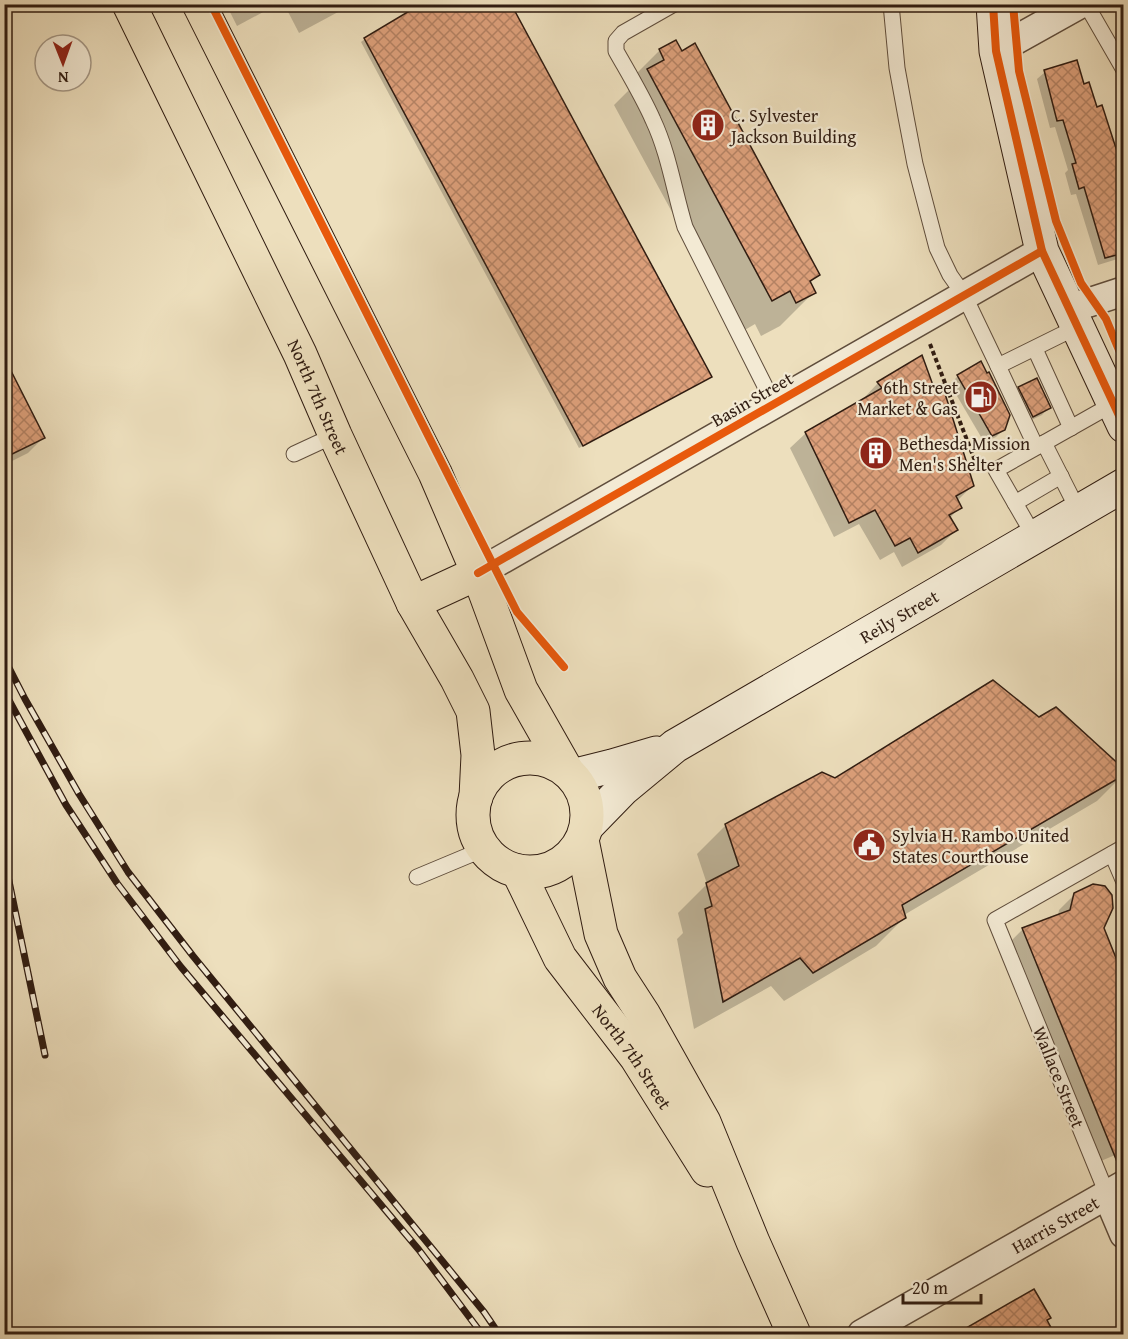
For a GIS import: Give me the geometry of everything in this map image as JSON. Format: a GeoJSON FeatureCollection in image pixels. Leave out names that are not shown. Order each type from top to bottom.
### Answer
{"type":"FeatureCollection","features":[{"type":"Feature","properties":{"kind":"main road","name":"North 7th Street"},"geometry":{"type":"LineString","coordinates":[[129,4],[300,354],[413,603],[473,711],[478,754],[473,815],[476,833],[484,849]]}},
{"type":"Feature","properties":{"kind":"main road","name":"North 7th Street"},"geometry":{"type":"LineString","coordinates":[[199,4],[435,473],[478,573],[521,690],[582,791],[588,808],[584,833],[601,934],[620,978],[644,1015],[704,1122],[794,1335]]}},
{"type":"Feature","properties":{"kind":"main road"},"geometry":{"type":"LineString","coordinates":[[993,4],[996,51],[1041,251],[1118,415]]}},
{"type":"Feature","properties":{"kind":"main road","name":"Reily Street"},"geometry":{"type":"LineString","coordinates":[[584,833],[623,789],[675,746],[1124,485]]}},
{"type":"Feature","properties":{"kind":"main road"},"geometry":{"type":"LineString","coordinates":[[413,603],[478,573]]}},
{"type":"Feature","properties":{"kind":"main road","name":"Reily Street"},"geometry":{"type":"LineString","coordinates":[[570,773],[612,766],[675,746]]}},
{"type":"Feature","properties":{"kind":"main road"},"geometry":{"type":"LineString","coordinates":[[476,797],[484,780],[498,768],[515,760],[533,758],[551,761],[570,773]]}},
{"type":"Feature","properties":{"kind":"main road"},"geometry":{"type":"LineString","coordinates":[[484,849],[505,866],[518,871],[537,872],[555,867],[571,856],[584,833]]}},
{"type":"Feature","properties":{"kind":"main road","name":"North 7th Street"},"geometry":{"type":"LineString","coordinates":[[518,871],[560,958],[636,1057],[753,1242]]}},
{"type":"Feature","properties":{"kind":"street"},"geometry":{"type":"LineString","coordinates":[[996,51],[1080,4]]}},
{"type":"Feature","properties":{"kind":"street","name":"Basin Street"},"geometry":{"type":"LineString","coordinates":[[478,573],[1041,251]]}},
{"type":"Feature","properties":{"kind":"street"},"geometry":{"type":"LineString","coordinates":[[1073,318],[1124,291]]}},
{"type":"Feature","properties":{"kind":"street","name":"Wallace Street"},"geometry":{"type":"LineString","coordinates":[[1115,1189],[1124,1234]]}},
{"type":"Feature","properties":{"kind":"street","name":"Harris Street"},"geometry":{"type":"LineString","coordinates":[[862,1335],[1115,1189]]}},
{"type":"Feature","properties":{"kind":"lane"},"geometry":{"type":"LineString","coordinates":[[674,4],[623,33],[616,41],[616,51],[654,121],[672,175],[685,227],[774,404]]}},
{"type":"Feature","properties":{"kind":"lane"},"geometry":{"type":"LineString","coordinates":[[891,4],[897,68],[915,164],[937,248],[950,275],[964,295],[1040,445],[1061,476],[1078,510]]}},
{"type":"Feature","properties":{"kind":"lane"},"geometry":{"type":"LineString","coordinates":[[1086,4],[1124,70]]}},
{"type":"Feature","properties":{"kind":"lane"},"geometry":{"type":"LineString","coordinates":[[998,366],[1035,349],[1073,318]]}},
{"type":"Feature","properties":{"kind":"lane"},"geometry":{"type":"LineString","coordinates":[[1035,349],[1071,428]]}},
{"type":"Feature","properties":{"kind":"lane"},"geometry":{"type":"LineString","coordinates":[[1034,536],[996,470],[1071,428],[1118,415]]}},
{"type":"Feature","properties":{"kind":"lane"},"geometry":{"type":"LineString","coordinates":[[294,454],[335,435]]}},
{"type":"Feature","properties":{"kind":"lane"},"geometry":{"type":"LineString","coordinates":[[1015,503],[1061,476]]}},
{"type":"Feature","properties":{"kind":"lane"},"geometry":{"type":"LineString","coordinates":[[417,876],[484,849]]}},
{"type":"Feature","properties":{"kind":"lane"},"geometry":{"type":"LineString","coordinates":[[1118,850],[1124,882]]}},
{"type":"Feature","properties":{"kind":"lane","name":"Wallace Street"},"geometry":{"type":"LineString","coordinates":[[1115,1189],[995,920],[1118,850]]}},
{"type":"Feature","properties":{"kind":"path"},"geometry":{"type":"LineString","coordinates":[[921,320],[980,476]]}},
{"type":"Feature","properties":{"kind":"building"},"geometry":{"type":"Polygon","coordinates":[[[421,4],[511,4],[712,377],[583,446],[364,38],[421,4]]]}},
{"type":"Feature","properties":{"kind":"building","name":"C. Sylvester Jackson Building"},"geometry":{"type":"Polygon","coordinates":[[[676,40],[682,51],[695,43],[820,275],[810,281],[816,293],[796,303],[790,291],[772,301],[647,69],[664,60],[659,49],[676,40]]]}},
{"type":"Feature","properties":{"kind":"building"},"geometry":{"type":"Polygon","coordinates":[[[1077,60],[1084,84],[1089,82],[1097,107],[1102,105],[1124,173],[1124,253],[1105,258],[1084,187],[1079,189],[1072,164],[1076,163],[1063,120],[1057,121],[1044,70],[1077,60]]]}},
{"type":"Feature","properties":{"kind":"building","name":"Bethesda Mission Men's Shelter"},"geometry":{"type":"Polygon","coordinates":[[[922,355],[934,388],[942,384],[974,486],[956,496],[962,508],[949,515],[958,530],[918,553],[910,538],[895,546],[875,510],[849,523],[805,432],[882,388],[877,382],[922,355]]]}},
{"type":"Feature","properties":{"kind":"building"},"geometry":{"type":"Polygon","coordinates":[[[4,357],[45,438],[4,458],[4,357]]]}},
{"type":"Feature","properties":{"kind":"building","name":"6th Street Market & Gas"},"geometry":{"type":"Polygon","coordinates":[[[981,361],[987,373],[989,372],[1010,415],[1005,430],[992,436],[957,375],[981,361]]]}},
{"type":"Feature","properties":{"kind":"building"},"geometry":{"type":"Polygon","coordinates":[[[1037,378],[1051,408],[1033,417],[1018,387],[1037,378]]]}},
{"type":"Feature","properties":{"kind":"building","name":"Sylvia H. Rambo United States Courthouse"},"geometry":{"type":"Polygon","coordinates":[[[993,680],[1039,717],[1056,707],[1124,769],[1124,775],[902,905],[906,918],[813,973],[800,958],[723,1002],[705,909],[712,906],[706,883],[739,866],[725,824],[822,772],[835,778],[993,680]]]}},
{"type":"Feature","properties":{"kind":"building"},"geometry":{"type":"Polygon","coordinates":[[[1093,884],[1105,886],[1112,895],[1113,908],[1104,928],[1124,978],[1124,1169],[1120,1169],[1022,928],[1070,910],[1074,893],[1093,884]]]}},
{"type":"Feature","properties":{"kind":"building"},"geometry":{"type":"Polygon","coordinates":[[[1034,1289],[1051,1318],[1047,1320],[1055,1335],[954,1335],[1034,1289]]]}},
{"type":"Feature","properties":{"kind":"railway"},"geometry":{"type":"LineString","coordinates":[[4,658],[79,794],[128,872],[193,956],[484,1312],[499,1334]]}},
{"type":"Feature","properties":{"kind":"railway"},"geometry":{"type":"LineString","coordinates":[[4,691],[66,805],[117,883],[181,967],[419,1250],[482,1334]]}},
{"type":"Feature","properties":{"kind":"railway"},"geometry":{"type":"LineString","coordinates":[[4,857],[45,1055]]}},
{"type":"Feature","properties":{"kind":"cycle path"},"geometry":{"type":"LineString","coordinates":[[211,4],[517,612],[564,667]]}},
{"type":"Feature","properties":{"kind":"cycle path"},"geometry":{"type":"LineString","coordinates":[[993,4],[996,51],[1042,251],[1124,426]]}},
{"type":"Feature","properties":{"kind":"cycle path"},"geometry":{"type":"LineString","coordinates":[[1013,4],[1019,71],[1056,221],[1081,283],[1106,319],[1124,362]]}},
{"type":"Feature","properties":{"kind":"cycle path"},"geometry":{"type":"LineString","coordinates":[[478,573],[1042,251]]}},
{"type":"Feature","properties":{"kind":"place","name":"C. Sylvester Jackson Building"},"geometry":{"type":"Point","coordinates":[708,125]}},
{"type":"Feature","properties":{"kind":"place","name":"6th Street Market & Gas"},"geometry":{"type":"Point","coordinates":[981,397]}},
{"type":"Feature","properties":{"kind":"place","name":"Bethesda Mission Men's Shelter"},"geometry":{"type":"Point","coordinates":[876,453]}},
{"type":"Feature","properties":{"kind":"place","name":"Sylvia H. Rambo United States Courthouse"},"geometry":{"type":"Point","coordinates":[869,845]}}]}
